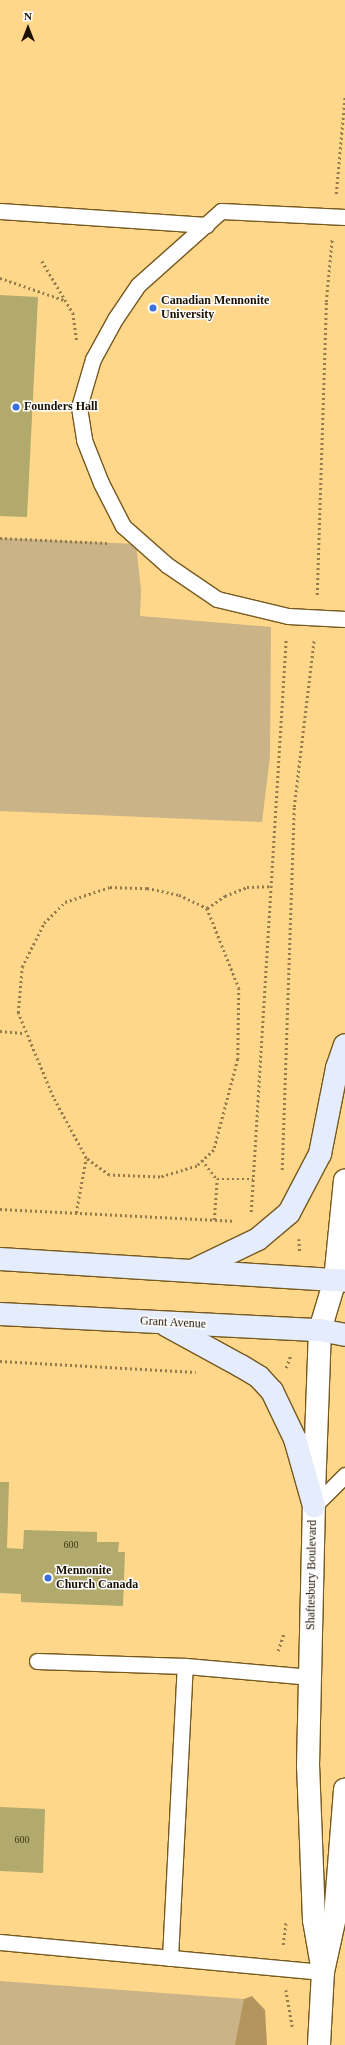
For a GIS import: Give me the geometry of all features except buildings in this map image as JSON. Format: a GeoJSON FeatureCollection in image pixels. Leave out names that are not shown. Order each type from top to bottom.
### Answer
{"type":"FeatureCollection","features":[{"type":"Feature","properties":{"kind":"main road"},"geometry":{"type":"LineString","coordinates":[[193,1270],[258,1239],[289,1213],[320,1154],[337,1068],[345,1045]]}},
{"type":"Feature","properties":{"kind":"main road"},"geometry":{"type":"LineString","coordinates":[[0,1259],[193,1270],[340,1281]]}},
{"type":"Feature","properties":{"kind":"main road","name":"Grant Avenue"},"geometry":{"type":"LineString","coordinates":[[0,1314],[320,1330],[345,1335]]}},
{"type":"Feature","properties":{"kind":"main road"},"geometry":{"type":"LineString","coordinates":[[161,1323],[259,1377],[272,1391],[294,1439],[314,1506]]}},
{"type":"Feature","properties":{"kind":"street","name":"Shaftesbury Boulevard"},"geometry":{"type":"LineString","coordinates":[[323,1972],[314,1920],[308,1766],[314,1506],[320,1330],[340,1281],[345,1180]]}},
{"type":"Feature","properties":{"kind":"street","name":"Shaftesbury Boulevard"},"geometry":{"type":"LineString","coordinates":[[319,2045],[323,1972],[335,1917],[345,1789]]}},
{"type":"Feature","properties":{"kind":"lane"},"geometry":{"type":"LineString","coordinates":[[0,211],[206,225]]}},
{"type":"Feature","properties":{"kind":"lane"},"geometry":{"type":"LineString","coordinates":[[339,216],[220,211],[138,285],[115,319],[93,359],[81,392],[79,407],[84,440],[101,483],[122,526],[167,565],[217,599],[288,616],[345,619]]}},
{"type":"Feature","properties":{"kind":"lane"},"geometry":{"type":"LineString","coordinates":[[314,1506],[345,1475]]}},
{"type":"Feature","properties":{"kind":"lane"},"geometry":{"type":"LineString","coordinates":[[37,1661],[185,1666],[310,1677]]}},
{"type":"Feature","properties":{"kind":"lane"},"geometry":{"type":"LineString","coordinates":[[170,1958],[185,1666]]}},
{"type":"Feature","properties":{"kind":"lane"},"geometry":{"type":"LineString","coordinates":[[0,1942],[323,1972]]}},
{"type":"Feature","properties":{"kind":"path"},"geometry":{"type":"LineString","coordinates":[[281,1176],[294,807],[316,618],[326,302],[339,216],[345,95]]}},
{"type":"Feature","properties":{"kind":"path"},"geometry":{"type":"LineString","coordinates":[[42,261],[73,313],[77,347]]}},
{"type":"Feature","properties":{"kind":"path"},"geometry":{"type":"LineString","coordinates":[[0,278],[65,300]]}},
{"type":"Feature","properties":{"kind":"path"},"geometry":{"type":"LineString","coordinates":[[0,538],[144,545]]}},
{"type":"Feature","properties":{"kind":"path"},"geometry":{"type":"LineString","coordinates":[[250,1215],[288,616]]}},
{"type":"Feature","properties":{"kind":"path"},"geometry":{"type":"LineString","coordinates":[[124,886],[180,895],[208,908],[239,988],[238,1059],[214,1150],[196,1166],[160,1177],[110,1175],[86,1158],[53,1097],[25,1033],[18,1013],[22,967],[44,923],[65,902],[110,887],[124,886]]}},
{"type":"Feature","properties":{"kind":"path"},"geometry":{"type":"LineString","coordinates":[[208,908],[225,896],[247,887],[271,886]]}},
{"type":"Feature","properties":{"kind":"path"},"geometry":{"type":"LineString","coordinates":[[0,1031],[25,1033]]}},
{"type":"Feature","properties":{"kind":"path"},"geometry":{"type":"LineString","coordinates":[[76,1213],[86,1158]]}},
{"type":"Feature","properties":{"kind":"path"},"geometry":{"type":"LineString","coordinates":[[202,1160],[217,1179],[214,1220]]}},
{"type":"Feature","properties":{"kind":"path"},"geometry":{"type":"LineString","coordinates":[[217,1179],[253,1179]]}},
{"type":"Feature","properties":{"kind":"path"},"geometry":{"type":"LineString","coordinates":[[0,1209],[236,1221]]}},
{"type":"Feature","properties":{"kind":"path"},"geometry":{"type":"LineString","coordinates":[[0,1361],[203,1372]]}},
{"type":"Feature","properties":{"kind":"shaded area"},"geometry":{"type":"Polygon","coordinates":[[[0,538],[136,544],[141,590],[140,616],[271,627],[270,757],[262,822],[0,811],[0,538]]]}},
{"type":"Feature","properties":{"kind":"shaded area"},"geometry":{"type":"Polygon","coordinates":[[[0,1981],[244,1999],[243,2015],[235,2045],[0,2045],[0,1981]]]}},
{"type":"Feature","properties":{"kind":"shaded area"},"geometry":{"type":"Polygon","coordinates":[[[252,1996],[265,2010],[267,2045],[235,2045],[244,1999],[252,1996]]]}},
{"type":"Feature","properties":{"kind":"place","name":"Canadian Mennonite University"},"geometry":{"type":"Point","coordinates":[153,308]}},
{"type":"Feature","properties":{"kind":"place","name":"Founders Hall"},"geometry":{"type":"Point","coordinates":[16,407]}},
{"type":"Feature","properties":{"kind":"place","name":"Mennonite Church Canada"},"geometry":{"type":"Point","coordinates":[48,1578]}}]}
